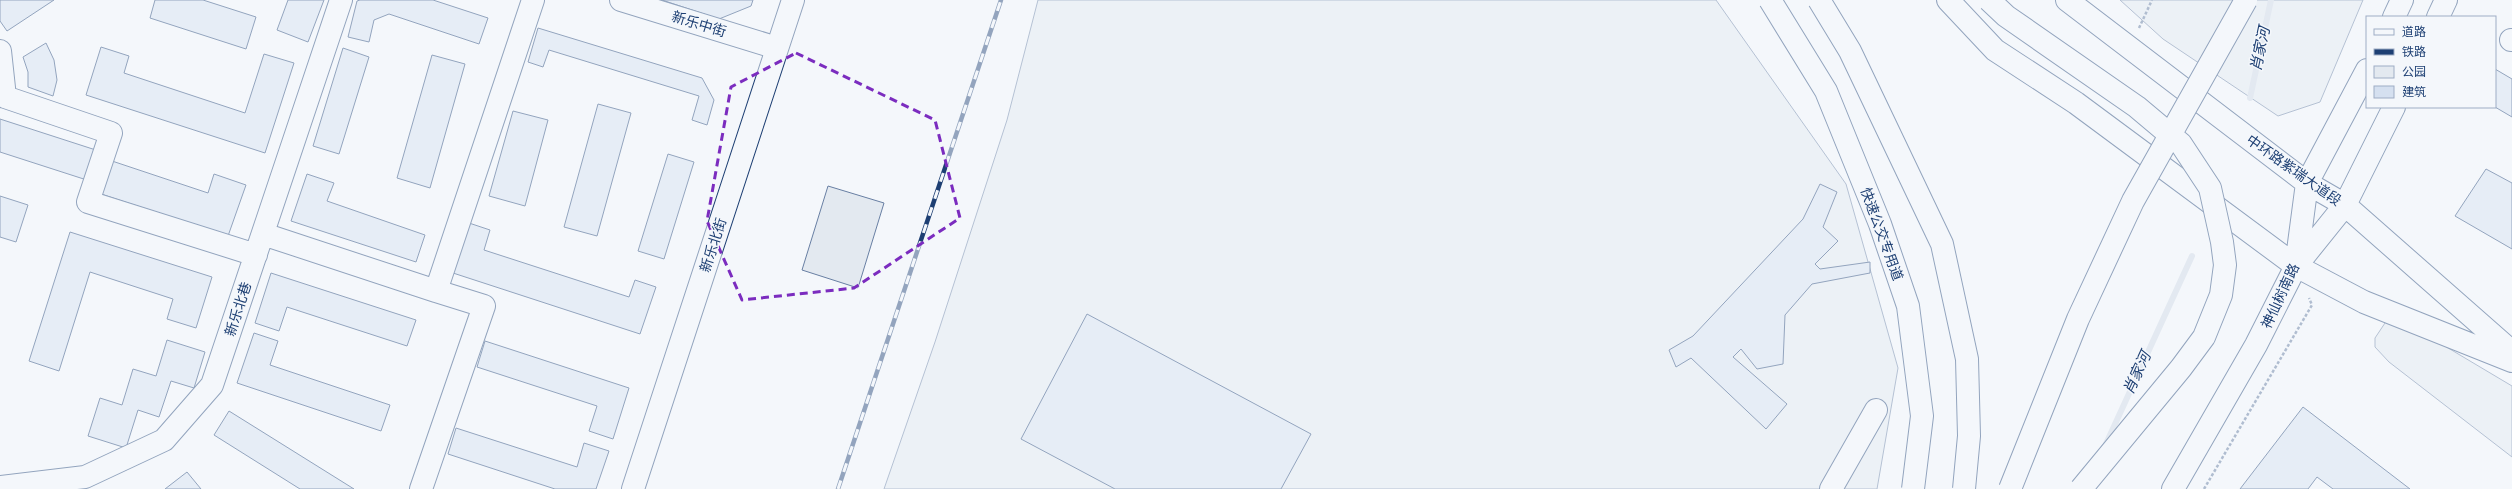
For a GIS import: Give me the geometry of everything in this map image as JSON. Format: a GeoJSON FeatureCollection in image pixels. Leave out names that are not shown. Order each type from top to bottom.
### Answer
{"type":"FeatureCollection","features":[{"type":"Feature","properties":{"kind":"main road","name":"新乐北巷"},"geometry":{"type":"LineString","coordinates":[[0,487],[50,485],[85,477],[164,440],[212,385],[341,0]]}},
{"type":"Feature","properties":{"kind":"main road"},"geometry":{"type":"LineString","coordinates":[[436,291],[533,0]]}},
{"type":"Feature","properties":{"kind":"main road","name":"新乐中街"},"geometry":{"type":"LineString","coordinates":[[621,0],[777,48]]}},
{"type":"Feature","properties":{"kind":"main road","name":"新乐北街"},"geometry":{"type":"LineString","coordinates":[[633,489],[793,0]]}},
{"type":"Feature","properties":{"kind":"main road","name":"快速公交专用道"},"geometry":{"type":"LineString","coordinates":[[1770,0],[1826,91],[1880,224],[1908,306],[1922,416],[1913,489]]}},
{"type":"Feature","properties":{"kind":"main road"},"geometry":{"type":"LineString","coordinates":[[1819,0],[1850,51],[1942,244],[1967,359],[1969,436],[1964,489]]}},
{"type":"Feature","properties":{"kind":"main road"},"geometry":{"type":"LineString","coordinates":[[1948,0],[1995,50],[2076,103],[2296,266],[2364,302],[2512,361]]}},
{"type":"Feature","properties":{"kind":"main road"},"geometry":{"type":"LineString","coordinates":[[1989,0],[2006,16],[2137,107],[2181,144],[2210,188],[2222,242],[2225,264],[2221,295],[2204,337],[2181,368],[2081,489]]}},
{"type":"Feature","properties":{"kind":"main road","name":"中环路紫瑞大道段"},"geometry":{"type":"LineString","coordinates":[[2067,0],[2307,183],[2345,205],[2512,352]]}},
{"type":"Feature","properties":{"kind":"main road"},"geometry":{"type":"LineString","coordinates":[[2010,489],[2078,319],[2133,201],[2246,0]]}},
{"type":"Feature","properties":{"kind":"main road"},"geometry":{"type":"LineString","coordinates":[[2394,16],[2402,0]]}},
{"type":"Feature","properties":{"kind":"main road"},"geometry":{"type":"LineString","coordinates":[[2438,16],[2446,0]]}},
{"type":"Feature","properties":{"kind":"main road"},"geometry":{"type":"LineString","coordinates":[[0,51],[5,97],[111,133],[88,202],[256,255]]}},
{"type":"Feature","properties":{"kind":"main road","name":"神仙树南路"},"geometry":{"type":"LineString","coordinates":[[2173,489],[2256,345],[2296,266],[2307,183],[2366,72]]}},
{"type":"Feature","properties":{"kind":"main road"},"geometry":{"type":"LineString","coordinates":[[2296,266],[2345,205],[2394,108]]}},
{"type":"Feature","properties":{"kind":"main road"},"geometry":{"type":"LineString","coordinates":[[262,234],[484,306],[421,489]]}},
{"type":"Feature","properties":{"kind":"main road"},"geometry":{"type":"LineString","coordinates":[[1831,489],[1876,410]]}},
{"type":"Feature","properties":{"kind":"path"},"geometry":{"type":"LineString","coordinates":[[2129,48],[2152,0]]}},
{"type":"Feature","properties":{"kind":"path"},"geometry":{"type":"LineString","coordinates":[[2204,489],[2312,304],[2296,266]]}},
{"type":"Feature","properties":{"kind":"highlighted area"},"geometry":{"type":"Polygon","coordinates":[[[796,53],[935,120],[960,218],[854,288],[742,300],[707,221],[731,87],[796,53]]]}},
{"type":"Feature","properties":{"kind":"green space"},"geometry":{"type":"Polygon","coordinates":[[[1038,0],[1716,0],[1846,184],[1898,368],[1877,489],[884,489],[935,342],[1007,120],[1038,0]]]}},
{"type":"Feature","properties":{"kind":"green space"},"geometry":{"type":"Polygon","coordinates":[[[2120,0],[2363,0],[2320,102],[2278,116],[2163,39],[2120,0]]]}},
{"type":"Feature","properties":{"kind":"green space"},"geometry":{"type":"Polygon","coordinates":[[[828,186],[884,203],[858,288],[802,270],[828,186]]]}},
{"type":"Feature","properties":{"kind":"green space"},"geometry":{"type":"Polygon","coordinates":[[[2391,314],[2512,386],[2512,457],[2389,362],[2375,347],[2375,338],[2391,314]]]}},
{"type":"Feature","properties":{"kind":"building"},"geometry":{"type":"Polygon","coordinates":[[[0,0],[54,0],[7,31],[0,21],[0,0]]]}},
{"type":"Feature","properties":{"kind":"building"},"geometry":{"type":"Polygon","coordinates":[[[155,0],[203,0],[256,17],[246,49],[150,18],[155,0]]]}},
{"type":"Feature","properties":{"kind":"building"},"geometry":{"type":"Polygon","coordinates":[[[288,0],[324,0],[308,42],[277,30],[288,0]]]}},
{"type":"Feature","properties":{"kind":"building"},"geometry":{"type":"Polygon","coordinates":[[[433,0],[488,18],[479,44],[389,14],[374,20],[369,42],[348,37],[357,1],[433,0]]]}},
{"type":"Feature","properties":{"kind":"building"},"geometry":{"type":"Polygon","coordinates":[[[662,0],[753,0],[751,6],[719,19],[662,0]]]}},
{"type":"Feature","properties":{"kind":"building"},"geometry":{"type":"Polygon","coordinates":[[[538,28],[702,78],[714,100],[707,125],[692,120],[699,96],[549,50],[543,67],[528,62],[538,28]]]}},
{"type":"Feature","properties":{"kind":"building"},"geometry":{"type":"Polygon","coordinates":[[[46,43],[54,60],[57,80],[53,96],[28,87],[28,72],[23,57],[46,43]]]}},
{"type":"Feature","properties":{"kind":"building"},"geometry":{"type":"Polygon","coordinates":[[[101,47],[129,56],[124,73],[245,113],[264,54],[294,63],[265,153],[86,95],[101,47]]]}},
{"type":"Feature","properties":{"kind":"building"},"geometry":{"type":"Polygon","coordinates":[[[343,48],[369,57],[339,154],[313,146],[343,48]]]}},
{"type":"Feature","properties":{"kind":"building"},"geometry":{"type":"Polygon","coordinates":[[[432,55],[465,64],[430,188],[397,178],[432,55]]]}},
{"type":"Feature","properties":{"kind":"building"},"geometry":{"type":"Polygon","coordinates":[[[2496,70],[2512,79],[2512,117],[2496,108],[2496,70]]]}},
{"type":"Feature","properties":{"kind":"building"},"geometry":{"type":"Polygon","coordinates":[[[598,104],[631,113],[597,236],[564,227],[598,104]]]}},
{"type":"Feature","properties":{"kind":"building"},"geometry":{"type":"Polygon","coordinates":[[[513,111],[548,120],[525,206],[489,196],[513,111]]]}},
{"type":"Feature","properties":{"kind":"building"},"geometry":{"type":"Polygon","coordinates":[[[0,119],[102,152],[93,182],[0,152],[0,119]]]}},
{"type":"Feature","properties":{"kind":"building"},"geometry":{"type":"Polygon","coordinates":[[[668,154],[694,162],[664,259],[638,251],[668,154]]]}},
{"type":"Feature","properties":{"kind":"building"},"geometry":{"type":"Polygon","coordinates":[[[109,160],[208,193],[214,174],[246,185],[228,236],[98,193],[109,160]]]}},
{"type":"Feature","properties":{"kind":"building"},"geometry":{"type":"Polygon","coordinates":[[[2486,169],[2512,183],[2512,249],[2455,216],[2486,169]]]}},
{"type":"Feature","properties":{"kind":"building"},"geometry":{"type":"Polygon","coordinates":[[[307,174],[334,183],[327,201],[425,235],[416,262],[291,221],[307,174]]]}},
{"type":"Feature","properties":{"kind":"building"},"geometry":{"type":"Polygon","coordinates":[[[1820,184],[1837,192],[1823,227],[1838,241],[1815,264],[1820,269],[1870,262],[1870,273],[1812,284],[1785,315],[1783,364],[1757,369],[1741,349],[1733,357],[1787,404],[1766,429],[1691,358],[1676,367],[1669,350],[1693,336],[1803,219],[1820,184]]]}},
{"type":"Feature","properties":{"kind":"building"},"geometry":{"type":"Polygon","coordinates":[[[0,196],[28,205],[16,242],[0,237],[0,196]]]}},
{"type":"Feature","properties":{"kind":"building"},"geometry":{"type":"Polygon","coordinates":[[[469,223],[490,230],[484,250],[629,297],[635,280],[656,287],[640,334],[453,273],[469,223]]]}},
{"type":"Feature","properties":{"kind":"building"},"geometry":{"type":"Polygon","coordinates":[[[70,232],[212,277],[196,328],[167,319],[173,299],[90,272],[59,371],[29,361],[70,232]]]}},
{"type":"Feature","properties":{"kind":"building"},"geometry":{"type":"Polygon","coordinates":[[[271,273],[416,320],[407,346],[287,307],[279,331],[255,323],[271,273]]]}},
{"type":"Feature","properties":{"kind":"building"},"geometry":{"type":"Polygon","coordinates":[[[1087,314],[1311,434],[1281,489],[1115,489],[1021,439],[1087,314]]]}},
{"type":"Feature","properties":{"kind":"building"},"geometry":{"type":"Polygon","coordinates":[[[254,333],[278,341],[270,365],[390,405],[381,431],[237,383],[254,333]]]}},
{"type":"Feature","properties":{"kind":"building"},"geometry":{"type":"Polygon","coordinates":[[[167,340],[205,352],[194,388],[171,381],[159,417],[138,410],[126,448],[88,436],[100,398],[122,405],[133,369],[156,376],[167,340]]]}},
{"type":"Feature","properties":{"kind":"building"},"geometry":{"type":"Polygon","coordinates":[[[485,341],[629,388],[613,439],[589,431],[597,406],[477,367],[485,341]]]}},
{"type":"Feature","properties":{"kind":"building"},"geometry":{"type":"Polygon","coordinates":[[[2303,407],[2410,489],[2333,489],[2317,477],[2308,489],[2240,489],[2303,407]]]}},
{"type":"Feature","properties":{"kind":"building"},"geometry":{"type":"Polygon","coordinates":[[[229,411],[354,489],[300,489],[214,435],[229,411]]]}},
{"type":"Feature","properties":{"kind":"building"},"geometry":{"type":"Polygon","coordinates":[[[456,428],[577,467],[584,443],[609,451],[596,489],[555,489],[448,454],[456,428]]]}},
{"type":"Feature","properties":{"kind":"building"},"geometry":{"type":"Polygon","coordinates":[[[187,472],[201,489],[165,489],[187,472]]]}},
{"type":"Feature","properties":{"kind":"waterway","name":"肖家河"},"geometry":{"type":"LineString","coordinates":[[2250,98],[2271,0]]}},
{"type":"Feature","properties":{"kind":"waterway","name":"肖家河"},"geometry":{"type":"LineString","coordinates":[[2105,446],[2192,256]]}},
{"type":"Feature","properties":{"kind":"railway"},"geometry":{"type":"LineString","coordinates":[[838,489],[1001,0]]}}]}
